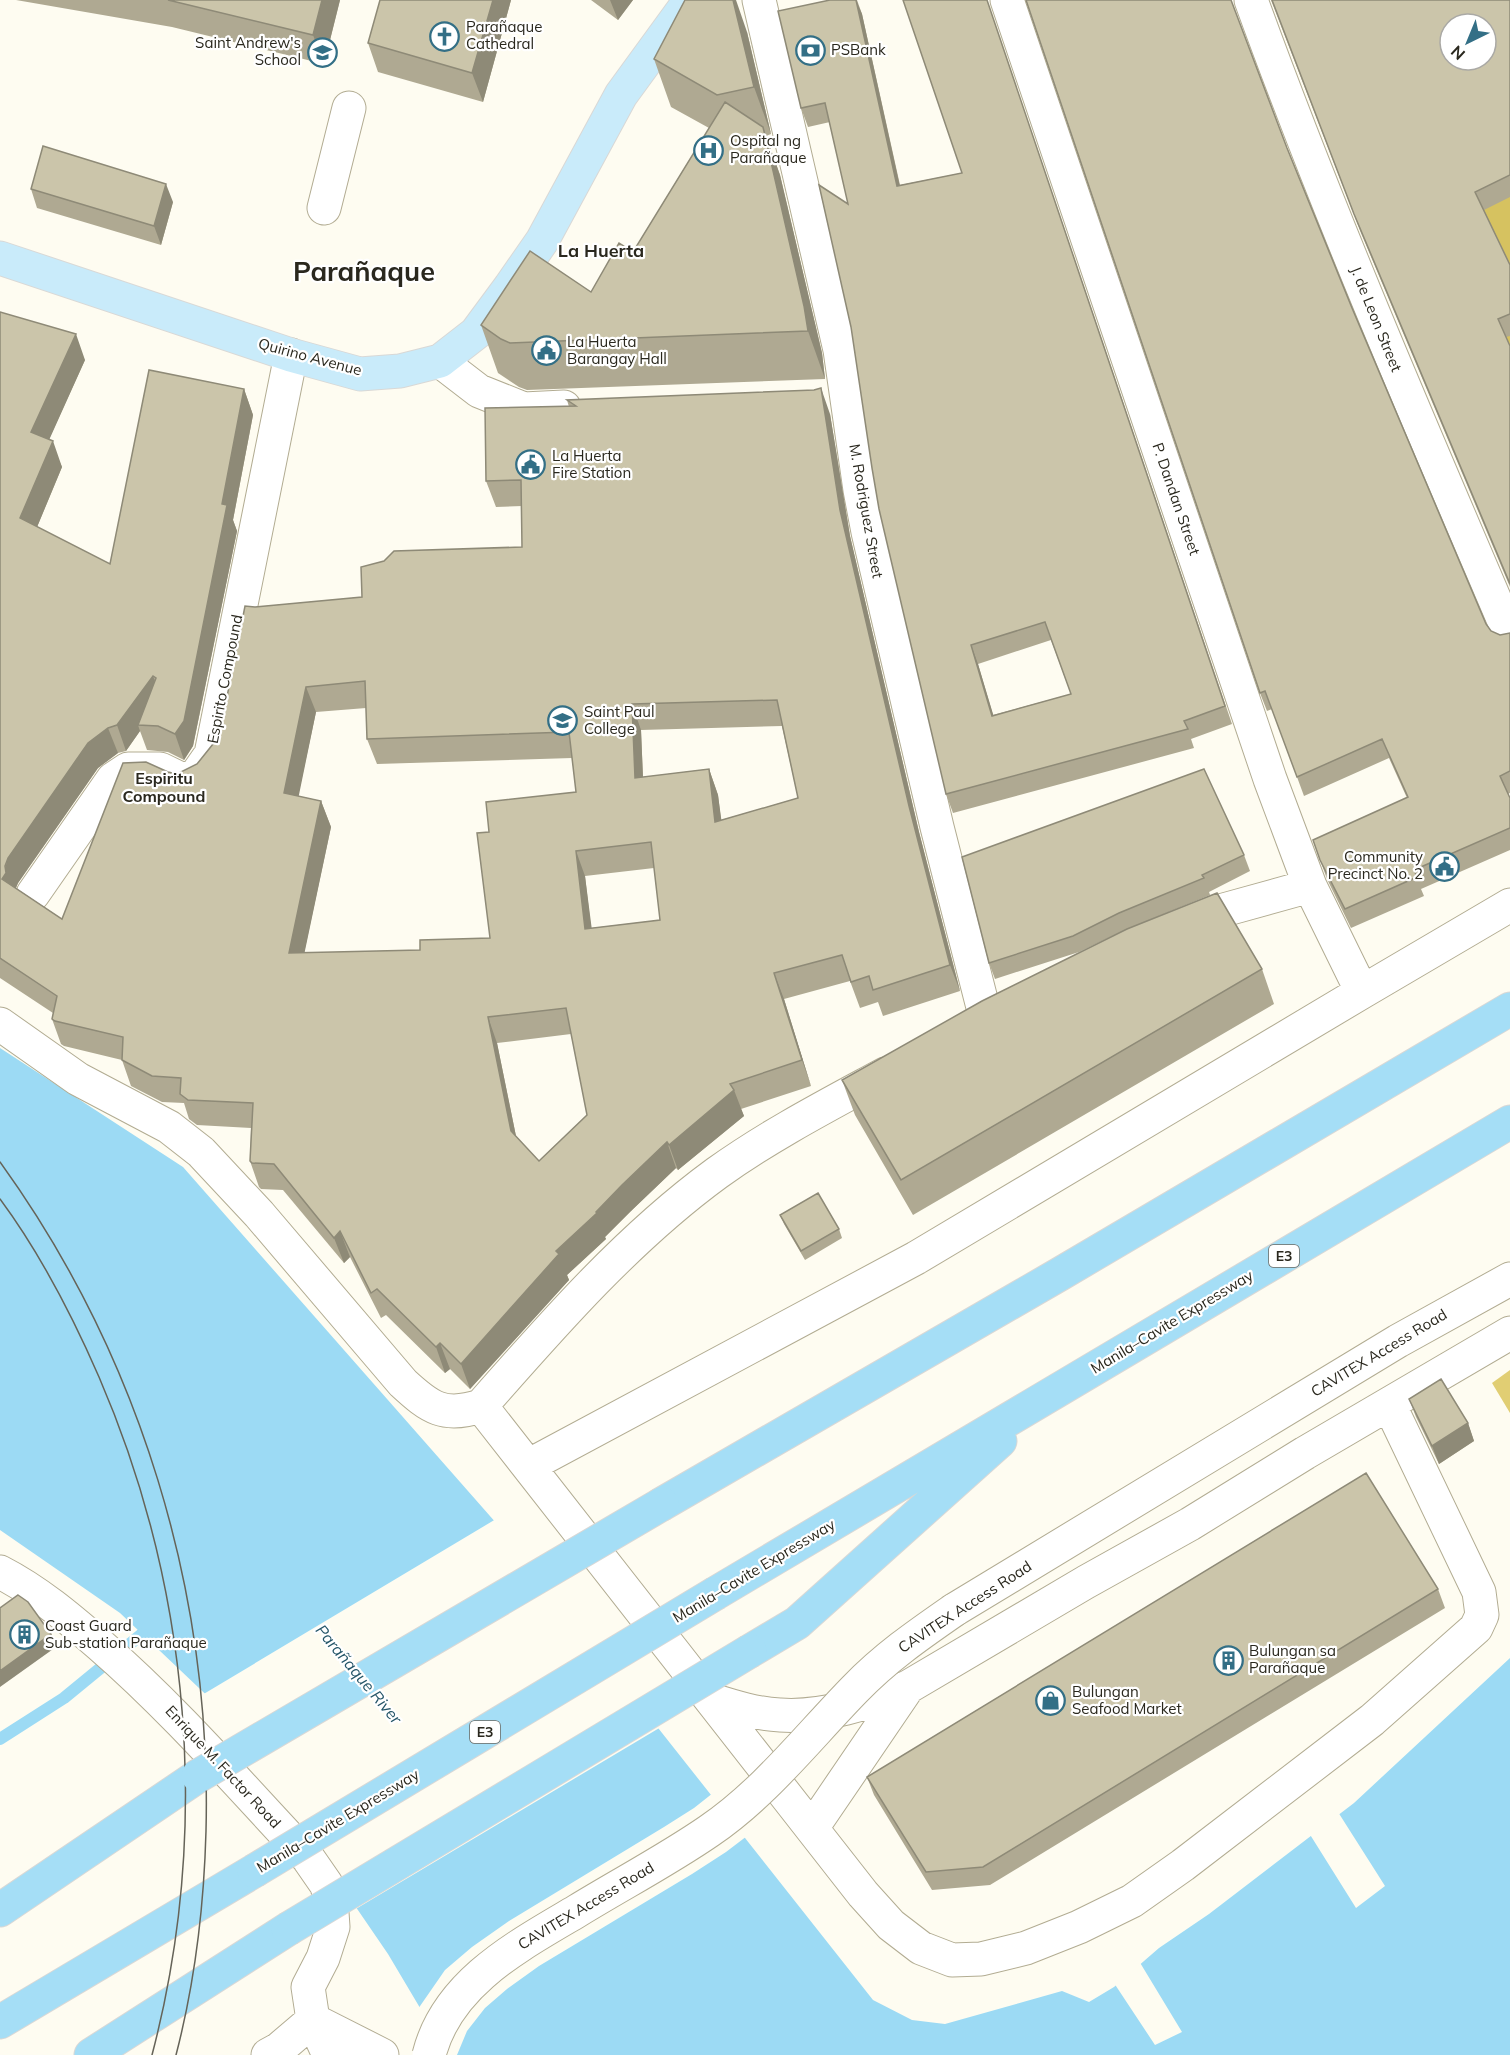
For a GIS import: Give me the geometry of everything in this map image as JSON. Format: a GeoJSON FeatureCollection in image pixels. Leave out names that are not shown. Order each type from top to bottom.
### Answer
{"type":"FeatureCollection","features":[{"type":"Feature","properties":{"kind":"highway"},"geometry":{"type":"LineString","coordinates":[[0,1890],[1071,1268],[1510,1010]]}},
{"type":"Feature","properties":{"kind":"highway","name":"Manila–Cavite Expressway"},"geometry":{"type":"LineString","coordinates":[[0,2022],[716,1593],[1510,1122]]}},
{"type":"Feature","properties":{"kind":"highway"},"geometry":{"type":"LineString","coordinates":[[91,2055],[288,1929],[797,1623],[1057,1390]]}},
{"type":"Feature","properties":{"kind":"highway"},"geometry":{"type":"LineString","coordinates":[[0,1910],[198,1776]]}},
{"type":"Feature","properties":{"kind":"main road","name":"Quirino Avenue"},"geometry":{"type":"LineString","coordinates":[[0,258],[291,355],[360,374],[400,371],[440,361],[476,333],[510,287],[542,241],[621,95],[683,10],[695,0]]}},
{"type":"Feature","properties":{"kind":"street","name":"M. Rodriguez Street"},"geometry":{"type":"LineString","coordinates":[[759,0],[840,350],[868,532],[932,805],[986,1019]]}},
{"type":"Feature","properties":{"kind":"street","name":"P. Dandan Street"},"geometry":{"type":"LineString","coordinates":[[1007,0],[1270,779],[1310,886],[1362,992]]}},
{"type":"Feature","properties":{"kind":"street","name":"J. de Leon Street"},"geometry":{"type":"LineString","coordinates":[[1251,0],[1291,109],[1389,351],[1510,635]]}},
{"type":"Feature","properties":{"kind":"street"},"geometry":{"type":"LineString","coordinates":[[324,208],[349,108]]}},
{"type":"Feature","properties":{"kind":"street","name":"Espirito Compound"},"geometry":{"type":"LineString","coordinates":[[33,894],[113,779],[128,769],[160,769],[185,781],[197,774],[211,754],[291,355]]}},
{"type":"Feature","properties":{"kind":"street"},"geometry":{"type":"LineString","coordinates":[[440,361],[479,391],[524,409],[596,406]]}},
{"type":"Feature","properties":{"kind":"street"},"geometry":{"type":"LineString","coordinates":[[1152,939],[1220,911],[1310,886]]}},
{"type":"Feature","properties":{"kind":"street"},"geometry":{"type":"LineString","coordinates":[[528,1466],[916,1258],[1510,905]]}},
{"type":"Feature","properties":{"kind":"street"},"geometry":{"type":"LineString","coordinates":[[956,1036],[1017,1004]]}},
{"type":"Feature","properties":{"kind":"street"},"geometry":{"type":"LineString","coordinates":[[0,1024],[78,1079],[169,1127],[201,1152],[259,1214],[403,1383],[422,1400],[442,1411],[464,1412],[481,1406],[577,1298],[642,1235],[717,1173],[795,1123],[915,1057]]}},
{"type":"Feature","properties":{"kind":"street","name":"CAVITEX Access Road"},"geometry":{"type":"LineString","coordinates":[[429,2055],[432,2042],[445,2016],[465,1989],[489,1968],[524,1943],[710,1830],[766,1782],[880,1665],[904,1644],[954,1610],[1398,1341],[1510,1279]]}},
{"type":"Feature","properties":{"kind":"street"},"geometry":{"type":"LineString","coordinates":[[712,1700],[751,1711],[781,1716],[815,1713],[879,1699],[908,1688],[1086,1582],[1190,1524],[1510,1333]]}},
{"type":"Feature","properties":{"kind":"street"},"geometry":{"type":"LineString","coordinates":[[481,1406],[863,1894],[891,1925],[921,1948],[951,1960],[981,1959],[1026,1948],[1079,1928],[1132,1901],[1183,1865],[1372,1720],[1476,1628],[1482,1615],[1479,1592],[1389,1404]]}},
{"type":"Feature","properties":{"kind":"street","name":"Enrique M. Factor Road"},"geometry":{"type":"LineString","coordinates":[[0,1572],[18,1581],[69,1619],[139,1679],[308,1858],[326,1884],[331,1898],[333,1927],[323,1958],[309,1987],[313,2020],[329,2055]]}},
{"type":"Feature","properties":{"kind":"street"},"geometry":{"type":"LineString","coordinates":[[812,1828],[908,1688]]}},
{"type":"Feature","properties":{"kind":"street"},"geometry":{"type":"LineString","coordinates":[[268,2055],[279,2049],[313,2020],[382,2055]]}},
{"type":"Feature","properties":{"kind":"shaded area"},"geometry":{"type":"Polygon","coordinates":[[[1510,193],[1510,461],[1482,207],[1510,193]]]}},
{"type":"Feature","properties":{"kind":"shaded area"},"geometry":{"type":"Polygon","coordinates":[[[1510,1370],[1510,1413],[1492,1383],[1510,1370]]]}},
{"type":"Feature","properties":{"kind":"water","name":"Parañaque River"},"geometry":{"type":"Polygon","coordinates":[[[0,1048],[183,1167],[497,1524],[873,2000],[912,2020],[945,2024],[1062,1991],[1089,2002],[1114,1987],[1159,1948],[1209,1914],[1354,1803],[1510,1658],[1510,2055],[448,2055],[388,1954],[219,1707],[120,1613],[0,1530],[0,1048]]]}},
{"type":"Feature","properties":{"kind":"pier"},"geometry":{"type":"Polygon","coordinates":[[[496,1519],[661,1727],[354,1910],[217,1709],[202,1695],[496,1519]]]}},
{"type":"Feature","properties":{"kind":"pier"},"geometry":{"type":"Polygon","coordinates":[[[713,1793],[747,1836],[692,1874],[539,1966],[507,1989],[485,2008],[467,2031],[457,2055],[445,2055],[418,2009],[445,1970],[472,1947],[509,1921],[664,1827],[713,1793]]]}},
{"type":"Feature","properties":{"kind":"pier"},"geometry":{"type":"Polygon","coordinates":[[[1338,1812],[1385,1886],[1356,1908],[1309,1833],[1338,1812]]]}},
{"type":"Feature","properties":{"kind":"pier"},"geometry":{"type":"Polygon","coordinates":[[[1139,1961],[1182,2032],[1155,2045],[1114,1983],[1139,1961]]]}},
{"type":"Feature","properties":{"kind":"building"},"geometry":{"type":"Polygon","coordinates":[[[168,0],[322,0],[313,35],[168,0]]]}},
{"type":"Feature","properties":{"kind":"building"},"geometry":{"type":"Polygon","coordinates":[[[380,0],[493,0],[472,73],[368,43],[380,0]]]}},
{"type":"Feature","properties":{"kind":"building"},"geometry":{"type":"Polygon","coordinates":[[[685,0],[733,0],[754,87],[717,95],[654,59],[685,0]]]}},
{"type":"Feature","properties":{"kind":"building"},"geometry":{"type":"Polygon","coordinates":[[[830,0],[856,0],[897,186],[962,173],[903,0],[987,0],[1225,706],[1184,721],[1188,729],[946,794],[879,509],[851,327],[819,185],[848,204],[825,103],[801,108],[778,11],[830,0]],[[1045,622],[971,645],[992,716],[1071,694],[1045,622]]]}},
{"type":"Feature","properties":{"kind":"building"},"geometry":{"type":"Polygon","coordinates":[[[1026,0],[1231,0],[1287,148],[1352,308],[1486,624],[1491,631],[1500,635],[1510,633],[1510,771],[1500,776],[1510,798],[1510,828],[1414,870],[1417,877],[1345,909],[1320,860],[1313,840],[1408,797],[1382,739],[1297,777],[1265,691],[1260,693],[1026,0]]]}},
{"type":"Feature","properties":{"kind":"building"},"geometry":{"type":"Polygon","coordinates":[[[1272,0],[1510,0],[1510,175],[1475,192],[1510,265],[1510,314],[1498,319],[1510,346],[1510,584],[1354,214],[1272,0]]]}},
{"type":"Feature","properties":{"kind":"building"},"geometry":{"type":"Polygon","coordinates":[[[725,102],[763,127],[808,331],[510,343],[481,325],[530,251],[591,292],[619,243],[633,252],[725,102]]]}},
{"type":"Feature","properties":{"kind":"building"},"geometry":{"type":"Polygon","coordinates":[[[43,146],[166,184],[154,226],[31,189],[43,146]]]}},
{"type":"Feature","properties":{"kind":"building"},"geometry":{"type":"Polygon","coordinates":[[[0,312],[76,334],[31,432],[53,441],[20,518],[110,564],[149,370],[244,389],[222,504],[227,505],[184,721],[175,734],[158,726],[138,725],[156,678],[153,676],[117,725],[108,728],[88,743],[8,858],[5,866],[6,873],[2,879],[62,919],[123,763],[146,762],[177,774],[197,764],[217,739],[245,606],[362,597],[361,567],[384,561],[394,551],[522,547],[521,480],[486,481],[485,408],[576,406],[567,400],[821,388],[840,510],[909,806],[950,965],[873,990],[869,976],[851,982],[842,955],[774,973],[802,1060],[730,1084],[734,1090],[669,1145],[667,1142],[556,1251],[559,1254],[461,1364],[440,1343],[436,1347],[377,1289],[371,1293],[340,1231],[334,1238],[274,1164],[250,1161],[253,1103],[188,1100],[180,1094],[181,1078],[152,1076],[122,1060],[123,1037],[52,1019],[57,996],[0,958],[0,312]],[[365,681],[306,687],[284,793],[321,801],[289,953],[420,950],[420,940],[490,938],[477,833],[489,832],[486,802],[576,792],[569,732],[367,739],[365,681]],[[777,700],[632,704],[635,778],[709,769],[715,822],[798,798],[777,700]],[[651,842],[576,851],[585,929],[660,920],[651,842]],[[566,1008],[488,1017],[511,1131],[539,1161],[587,1115],[566,1008]]]}},
{"type":"Feature","properties":{"kind":"building"},"geometry":{"type":"Polygon","coordinates":[[[1204,769],[1244,855],[1202,875],[1204,878],[1119,913],[1073,936],[989,963],[962,857],[1204,769]]]}},
{"type":"Feature","properties":{"kind":"building"},"geometry":{"type":"Polygon","coordinates":[[[1217,893],[1262,969],[901,1180],[842,1080],[982,1001],[1127,929],[1217,893]]]}},
{"type":"Feature","properties":{"kind":"building"},"geometry":{"type":"Polygon","coordinates":[[[818,1193],[839,1229],[801,1251],[780,1215],[818,1193]]]}},
{"type":"Feature","properties":{"kind":"building"},"geometry":{"type":"Polygon","coordinates":[[[1441,1379],[1468,1423],[1432,1446],[1409,1399],[1441,1379]]]}},
{"type":"Feature","properties":{"kind":"building","name":"Bulungan sa Parañaque"},"geometry":{"type":"Polygon","coordinates":[[[1366,1473],[1438,1589],[983,1867],[926,1872],[867,1777],[1366,1473]]]}},
{"type":"Feature","properties":{"kind":"building","name":"Coast Guard Sub-station Parañaque"},"geometry":{"type":"Polygon","coordinates":[[[18,1595],[28,1602],[51,1634],[0,1671],[0,1608],[18,1595]]]}},
{"type":"Feature","properties":{"kind":"waterway"},"geometry":{"type":"LineString","coordinates":[[0,1739],[64,1698],[142,1634]]}},
{"type":"Feature","properties":{"kind":"tram line"},"geometry":{"type":"LineString","coordinates":[[0,1162],[49,1237],[92,1315],[128,1396],[158,1480],[180,1565],[196,1653],[205,1742],[206,1831],[197,1944],[176,2055]]}},
{"type":"Feature","properties":{"kind":"tram line"},"geometry":{"type":"LineString","coordinates":[[0,1199],[29,1241],[54,1285],[99,1377],[130,1458],[154,1541],[172,1626],[182,1712],[185,1798],[182,1884],[170,1970],[152,2055]]}},
{"type":"Feature","properties":{"kind":"place","name":"Parañaque Cathedral"},"geometry":{"type":"Point","coordinates":[445,36]}},
{"type":"Feature","properties":{"kind":"place","name":"PSBank"},"geometry":{"type":"Point","coordinates":[810,50]}},
{"type":"Feature","properties":{"kind":"place","name":"Saint Andrew's School"},"geometry":{"type":"Point","coordinates":[322,52]}},
{"type":"Feature","properties":{"kind":"place","name":"Ospital ng Parañaque"},"geometry":{"type":"Point","coordinates":[709,150]}},
{"type":"Feature","properties":{"kind":"place","name":"La Huerta Barangay Hall"},"geometry":{"type":"Point","coordinates":[546,351]}},
{"type":"Feature","properties":{"kind":"place","name":"La Huerta Fire Station"},"geometry":{"type":"Point","coordinates":[531,465]}},
{"type":"Feature","properties":{"kind":"place","name":"Saint Paul College"},"geometry":{"type":"Point","coordinates":[563,721]}},
{"type":"Feature","properties":{"kind":"place","name":"Community Precinct No. 2"},"geometry":{"type":"Point","coordinates":[1444,866]}},
{"type":"Feature","properties":{"kind":"place","name":"Coast Guard Sub-station Parañaque"},"geometry":{"type":"Point","coordinates":[24,1635]}},
{"type":"Feature","properties":{"kind":"place","name":"Bulungan sa Parañaque"},"geometry":{"type":"Point","coordinates":[1228,1660]}},
{"type":"Feature","properties":{"kind":"place","name":"Bulungan Seafood Market"},"geometry":{"type":"Point","coordinates":[1051,1701]}},
{"type":"Feature","properties":{"kind":"district","name":"La Huerta"},"geometry":{"type":"Point","coordinates":[601,251]}},
{"type":"Feature","properties":{"kind":"district","name":"Parañaque"},"geometry":{"type":"Point","coordinates":[364,272]}},
{"type":"Feature","properties":{"kind":"district","name":"Espiritu Compound"},"geometry":{"type":"Point","coordinates":[164,787]}}]}
